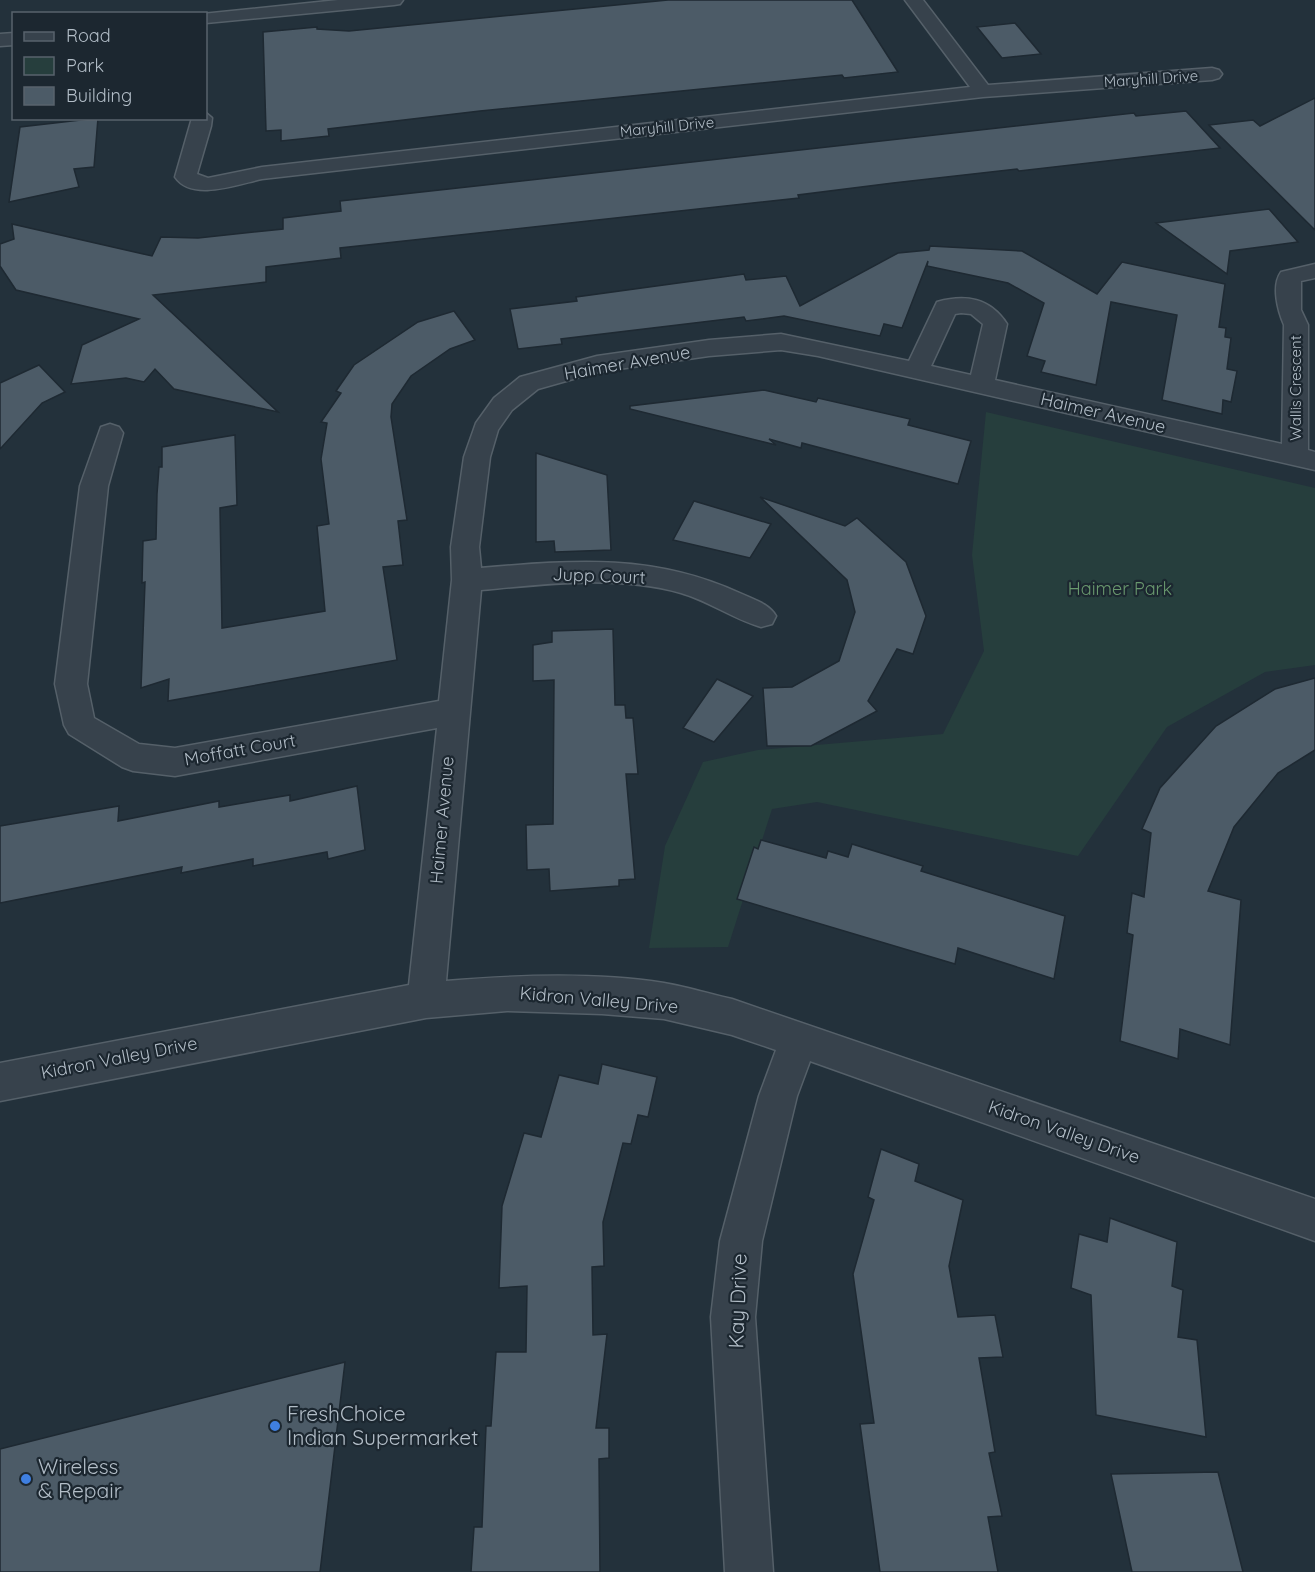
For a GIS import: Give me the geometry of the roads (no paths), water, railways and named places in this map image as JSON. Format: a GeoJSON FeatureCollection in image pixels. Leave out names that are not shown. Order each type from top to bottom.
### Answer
{"type":"FeatureCollection","features":[{"type":"Feature","properties":{"kind":"street"},"geometry":{"type":"LineString","coordinates":[[207,18],[393,0]]}},
{"type":"Feature","properties":{"kind":"street"},"geometry":{"type":"LineString","coordinates":[[914,0],[983,91]]}},
{"type":"Feature","properties":{"kind":"street","name":"Maryhill Drive"},"geometry":{"type":"LineString","coordinates":[[202,120],[202,129],[187,163],[186,177],[206,185],[262,173],[983,91],[1212,74]]}},
{"type":"Feature","properties":{"kind":"street","name":"Wallis Crescent"},"geometry":{"type":"LineString","coordinates":[[1305,459],[1296,325],[1288,310],[1289,277],[1315,271]]}},
{"type":"Feature","properties":{"kind":"street"},"geometry":{"type":"LineString","coordinates":[[916,371],[942,319],[945,307],[971,305],[987,312],[995,324],[981,386]]}},
{"type":"Feature","properties":{"kind":"street","name":"Haimer Avenue"},"geometry":{"type":"LineString","coordinates":[[426,1000],[452,712],[467,580],[465,547],[477,457],[485,429],[503,404],[529,383],[597,364],[709,348],[781,342],[818,348],[1305,459]]}},
{"type":"Feature","properties":{"kind":"street","name":"Moffatt Court"},"geometry":{"type":"LineString","coordinates":[[110,433],[94,486],[71,684],[80,725],[133,757],[175,762],[452,712]]}},
{"type":"Feature","properties":{"kind":"street","name":"Jupp Court"},"geometry":{"type":"LineString","coordinates":[[467,580],[541,574],[636,575],[685,583],[761,616]]}},
{"type":"Feature","properties":{"kind":"street","name":"Kidron Valley Drive"},"geometry":{"type":"LineString","coordinates":[[0,1082],[426,1000],[507,993],[602,996],[664,1002],[732,1017],[799,1039],[1315,1220]]}},
{"type":"Feature","properties":{"kind":"street","name":"Kay Drive"},"geometry":{"type":"LineString","coordinates":[[749,1572],[733,1317],[741,1241],[778,1096],[799,1039]]}},
{"type":"Feature","properties":{"kind":"place","name":"FreshChoice Indian Supermarket"},"geometry":{"type":"Point","coordinates":[275,1426]}},
{"type":"Feature","properties":{"kind":"place","name":"Wireless & Repair"},"geometry":{"type":"Point","coordinates":[26,1479]}},
{"type":"Feature","properties":{"kind":"park label","name":"Haimer Park"},"geometry":{"type":"Point","coordinates":[1120,589]}}]}
